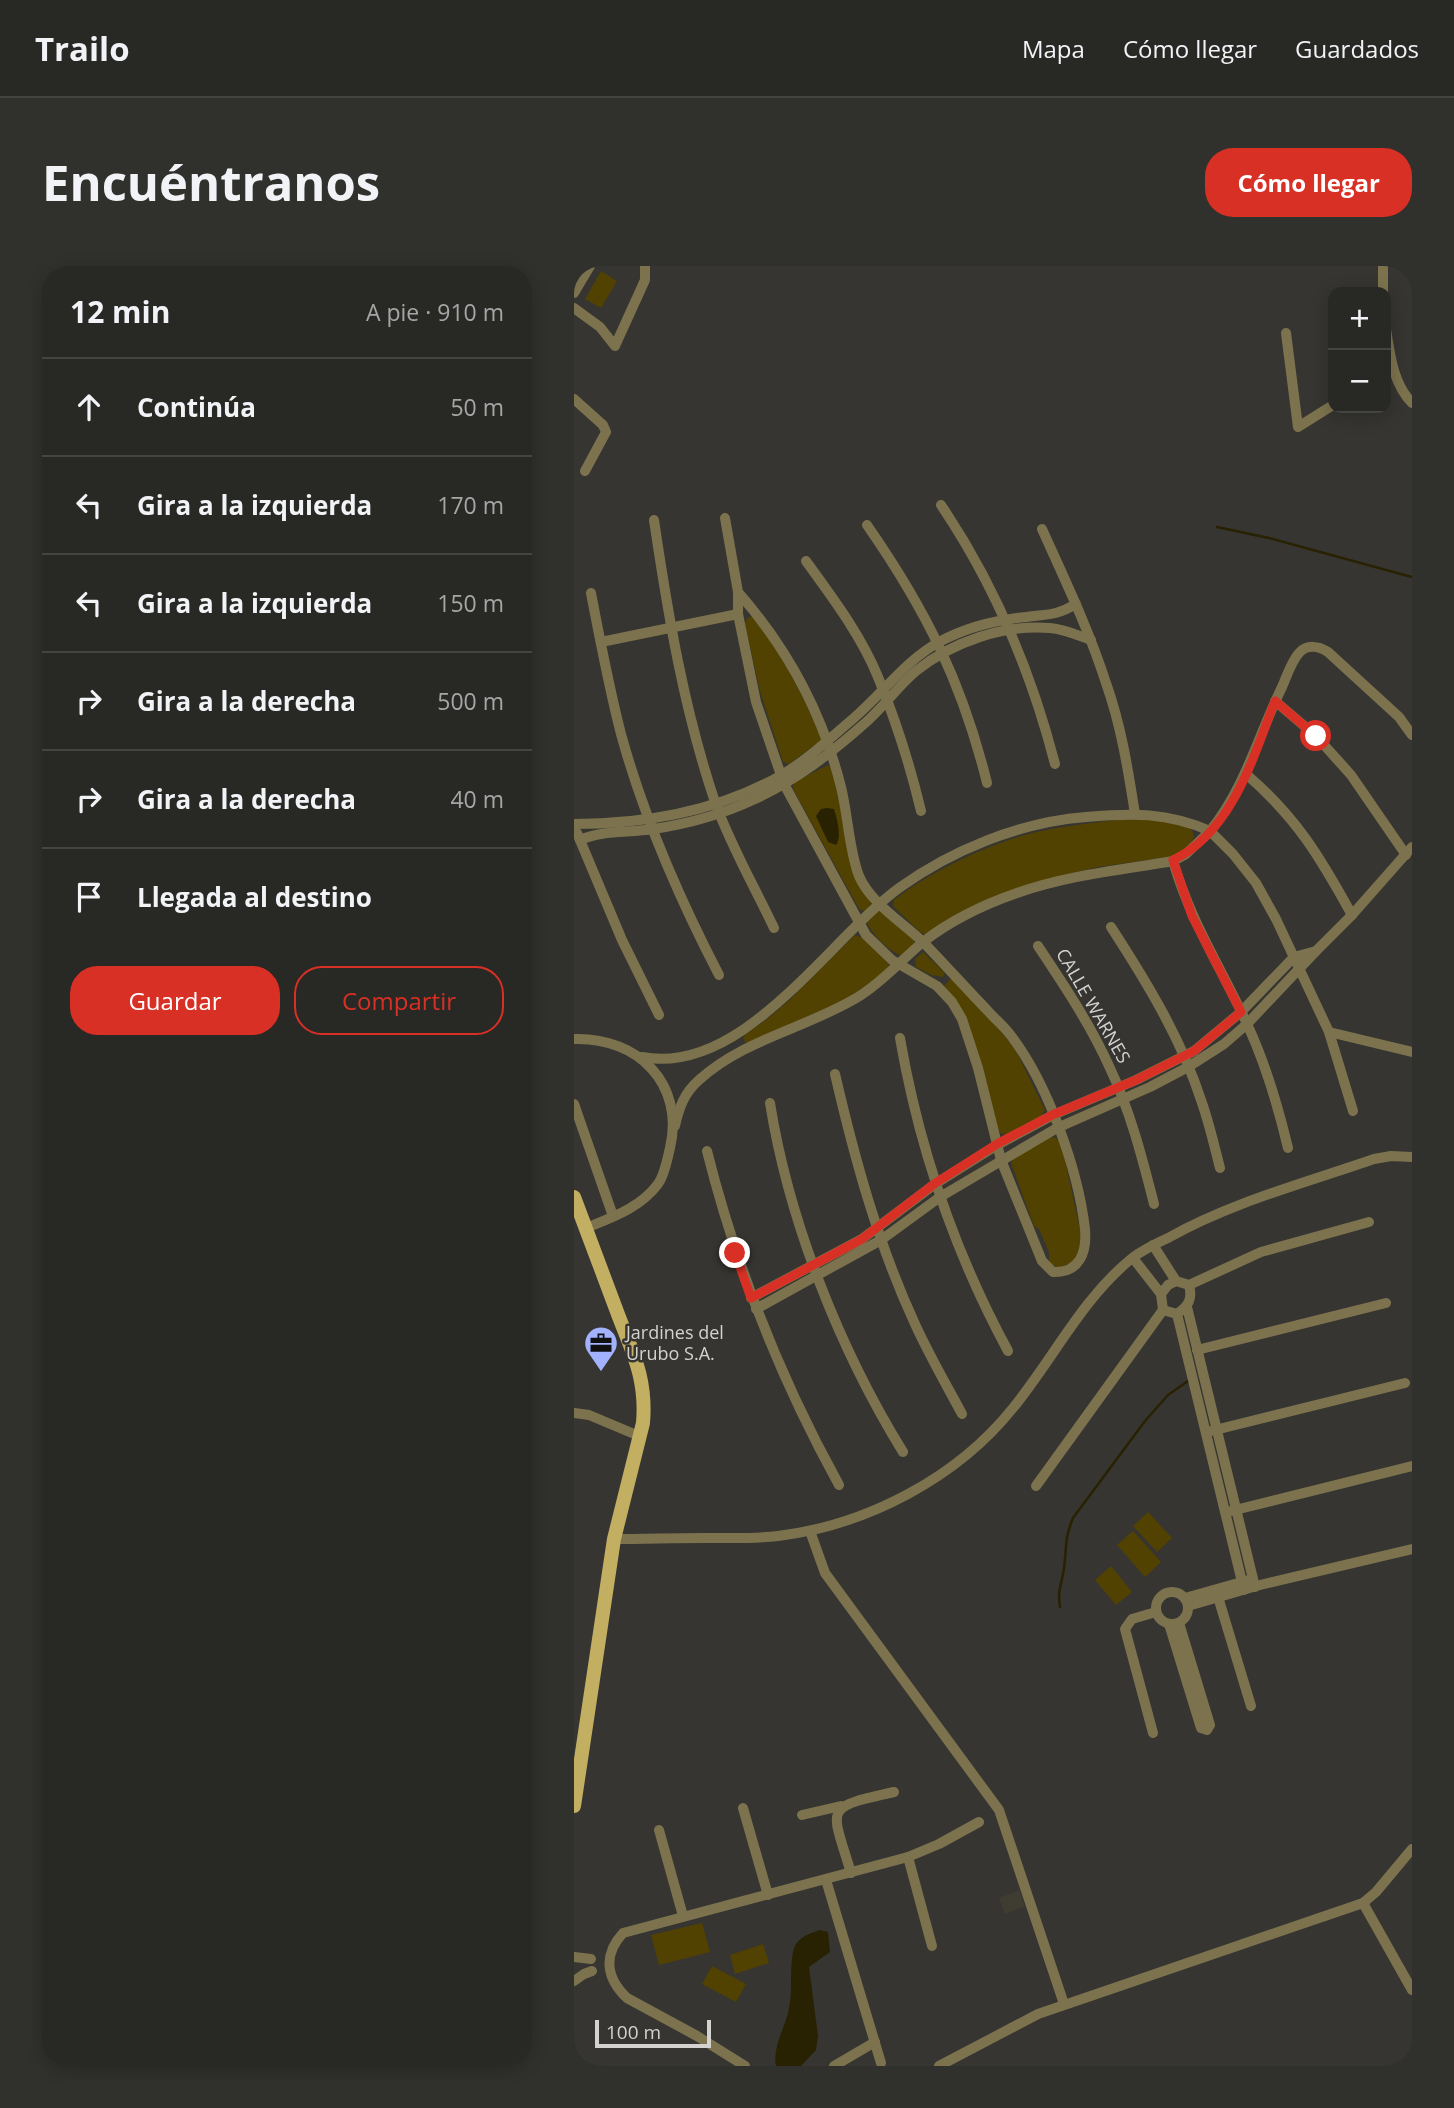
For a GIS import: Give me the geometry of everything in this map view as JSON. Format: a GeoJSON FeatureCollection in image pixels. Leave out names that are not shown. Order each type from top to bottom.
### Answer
{"type":"FeatureCollection","features":[{"type":"Feature","properties":{"kind":"main road"},"geometry":{"type":"LineString","coordinates":[[574,1197],[643,1384],[644,1405],[614,1539],[574,1806]]}},
{"type":"Feature","properties":{"kind":"street"},"geometry":{"type":"LineString","coordinates":[[574,293],[590,266]]}},
{"type":"Feature","properties":{"kind":"street"},"geometry":{"type":"LineString","coordinates":[[574,308],[600,327],[615,346],[645,280],[645,266]]}},
{"type":"Feature","properties":{"kind":"street"},"geometry":{"type":"LineString","coordinates":[[1382,287],[1383,266]]}},
{"type":"Feature","properties":{"kind":"street"},"geometry":{"type":"LineString","coordinates":[[1286,333],[1298,427],[1328,408]]}},
{"type":"Feature","properties":{"kind":"street"},"geometry":{"type":"LineString","coordinates":[[1391,372],[1412,403]]}},
{"type":"Feature","properties":{"kind":"street"},"geometry":{"type":"LineString","coordinates":[[574,399],[604,425],[606,432],[585,471]]}},
{"type":"Feature","properties":{"kind":"street"},"geometry":{"type":"LineString","coordinates":[[941,505],[967,543],[1008,626],[1031,679],[1055,764]]}},
{"type":"Feature","properties":{"kind":"street"},"geometry":{"type":"LineString","coordinates":[[725,518],[738,592],[738,614],[756,702],[782,780],[866,935],[892,960],[931,982],[952,1002],[962,1019],[978,1068],[1001,1160],[1042,1261],[1053,1272],[1064,1272],[1083,1256],[1086,1242],[1083,1211],[1076,1178],[1026,1057],[1010,1034],[923,942],[880,904],[859,877],[841,785],[829,747],[791,665],[763,621],[738,592]]}},
{"type":"Feature","properties":{"kind":"street"},"geometry":{"type":"LineString","coordinates":[[654,520],[670,626],[692,726],[718,809],[774,928]]}},
{"type":"Feature","properties":{"kind":"street"},"geometry":{"type":"LineString","coordinates":[[867,525],[896,566],[941,648],[974,732],[987,783]]}},
{"type":"Feature","properties":{"kind":"street"},"geometry":{"type":"LineString","coordinates":[[1042,529],[1091,640],[1117,719],[1135,814]]}},
{"type":"Feature","properties":{"kind":"street"},"geometry":{"type":"LineString","coordinates":[[806,561],[855,634],[877,675],[911,771],[921,811]]}},
{"type":"Feature","properties":{"kind":"street"},"geometry":{"type":"LineString","coordinates":[[591,593],[621,735],[651,825],[688,915],[719,975]]}},
{"type":"Feature","properties":{"kind":"street"},"geometry":{"type":"LineString","coordinates":[[1008,626],[1027,617],[1061,613],[1076,604]]}},
{"type":"Feature","properties":{"kind":"street"},"geometry":{"type":"LineString","coordinates":[[601,642],[738,614]]}},
{"type":"Feature","properties":{"kind":"street"},"geometry":{"type":"LineString","coordinates":[[580,840],[591,835],[651,825],[718,809],[782,780],[887,701],[941,648],[970,628],[1049,628],[1091,640]]}},
{"type":"Feature","properties":{"kind":"street"},"geometry":{"type":"LineString","coordinates":[[586,1228],[638,1205],[659,1182],[666,1168],[678,1108],[689,1091],[710,1071],[742,1050],[840,1008],[877,984],[923,942],[967,915],[1017,893],[1069,878],[1173,860],[1186,854],[1210,831],[1232,801],[1246,774],[1275,701],[1300,652],[1305,648],[1317,647],[1328,652],[1399,717],[1412,735]]}},
{"type":"Feature","properties":{"kind":"street"},"geometry":{"type":"LineString","coordinates":[[829,747],[909,663],[941,648]]}},
{"type":"Feature","properties":{"kind":"street"},"geometry":{"type":"LineString","coordinates":[[1186,1062],[1224,1044],[1247,1024],[1352,915],[1409,851],[1351,775],[1316,736],[1275,701]]}},
{"type":"Feature","properties":{"kind":"street"},"geometry":{"type":"LineString","coordinates":[[1246,774],[1272,797],[1304,834],[1352,915]]}},
{"type":"Feature","properties":{"kind":"street"},"geometry":{"type":"LineString","coordinates":[[574,1039],[603,1042],[642,1057],[674,1060],[702,1053],[776,1005],[859,921],[900,888],[940,863],[993,838],[1034,825],[1075,817],[1135,814],[1185,820],[1210,831],[1256,883],[1276,919],[1329,1032],[1353,1111]]}},
{"type":"Feature","properties":{"kind":"street"},"geometry":{"type":"LineString","coordinates":[[651,825],[574,824],[622,940],[659,1015]]}},
{"type":"Feature","properties":{"kind":"street"},"geometry":{"type":"LineString","coordinates":[[1173,860],[1192,916],[1247,1024],[1275,1097],[1288,1148]]}},
{"type":"Feature","properties":{"kind":"street"},"geometry":{"type":"LineString","coordinates":[[1111,927],[1160,1007],[1186,1062],[1201,1098],[1220,1168]]}},
{"type":"Feature","properties":{"kind":"street","name":"CALLE WARNES"},"geometry":{"type":"LineString","coordinates":[[1038,946],[1097,1041],[1120,1093],[1140,1150],[1154,1204]]}},
{"type":"Feature","properties":{"kind":"street"},"geometry":{"type":"LineString","coordinates":[[879,1234],[934,1184],[997,1144],[1052,1115],[1120,1093],[1150,1087],[1186,1062],[1241,1012],[1294,957],[1316,951]]}},
{"type":"Feature","properties":{"kind":"street"},"geometry":{"type":"LineString","coordinates":[[931,982],[943,980],[947,967]]}},
{"type":"Feature","properties":{"kind":"street"},"geometry":{"type":"LineString","coordinates":[[741,1030],[742,1050]]}},
{"type":"Feature","properties":{"kind":"street"},"geometry":{"type":"LineString","coordinates":[[1329,1032],[1412,1052]]}},
{"type":"Feature","properties":{"kind":"street"},"geometry":{"type":"LineString","coordinates":[[900,1038],[934,1184],[977,1290],[1008,1352]]}},
{"type":"Feature","properties":{"kind":"street"},"geometry":{"type":"LineString","coordinates":[[726,1039],[742,1050]]}},
{"type":"Feature","properties":{"kind":"street"},"geometry":{"type":"LineString","coordinates":[[642,1057],[655,1071],[668,1094],[675,1126]]}},
{"type":"Feature","properties":{"kind":"street"},"geometry":{"type":"LineString","coordinates":[[835,1074],[879,1234],[914,1321],[962,1414]]}},
{"type":"Feature","properties":{"kind":"street"},"geometry":{"type":"LineString","coordinates":[[754,1304],[816,1270],[862,1239],[879,1234],[1001,1160],[1120,1093]]}},
{"type":"Feature","properties":{"kind":"street"},"geometry":{"type":"LineString","coordinates":[[769,1103],[786,1183],[816,1270],[872,1397],[903,1452]]}},
{"type":"Feature","properties":{"kind":"street"},"geometry":{"type":"LineString","coordinates":[[574,1104],[613,1216]]}},
{"type":"Feature","properties":{"kind":"street"},"geometry":{"type":"LineString","coordinates":[[707,1151],[735,1253],[754,1304],[799,1412],[839,1485]]}},
{"type":"Feature","properties":{"kind":"street"},"geometry":{"type":"LineString","coordinates":[[614,1539],[776,1537],[810,1531],[874,1511],[946,1471],[980,1443],[1013,1408],[1097,1293],[1133,1258],[1196,1222],[1261,1197],[1374,1159],[1391,1156],[1412,1157]]}},
{"type":"Feature","properties":{"kind":"street"},"geometry":{"type":"LineString","coordinates":[[1153,1245],[1176,1281],[1189,1285],[1261,1252],[1369,1222]]}},
{"type":"Feature","properties":{"kind":"street"},"geometry":{"type":"LineString","coordinates":[[1036,1486],[1163,1310],[1161,1294],[1133,1258]]}},
{"type":"Feature","properties":{"kind":"street"},"geometry":{"type":"LineString","coordinates":[[1161,1294],[1168,1285],[1176,1281]]}},
{"type":"Feature","properties":{"kind":"street"},"geometry":{"type":"LineString","coordinates":[[1177,1314],[1187,1307],[1190,1301],[1189,1285]]}},
{"type":"Feature","properties":{"kind":"street"},"geometry":{"type":"LineString","coordinates":[[1197,1350],[1386,1303]]}},
{"type":"Feature","properties":{"kind":"street"},"geometry":{"type":"LineString","coordinates":[[1187,1307],[1211,1431]]}},
{"type":"Feature","properties":{"kind":"street"},"geometry":{"type":"LineString","coordinates":[[1163,1310],[1177,1314]]}},
{"type":"Feature","properties":{"kind":"street"},"geometry":{"type":"LineString","coordinates":[[1177,1314],[1251,1585]]}},
{"type":"Feature","properties":{"kind":"street"},"geometry":{"type":"LineString","coordinates":[[1211,1431],[1405,1383]]}},
{"type":"Feature","properties":{"kind":"street"},"geometry":{"type":"LineString","coordinates":[[574,1413],[589,1415],[639,1436]]}},
{"type":"Feature","properties":{"kind":"street"},"geometry":{"type":"LineString","coordinates":[[1230,1511],[1412,1466]]}},
{"type":"Feature","properties":{"kind":"street"},"geometry":{"type":"LineString","coordinates":[[810,1531],[825,1573],[999,1810],[1064,2004]]}},
{"type":"Feature","properties":{"kind":"street"},"geometry":{"type":"LineString","coordinates":[[1187,1602],[1412,1549]]}},
{"type":"Feature","properties":{"kind":"street"},"geometry":{"type":"LineString","coordinates":[[1187,1602],[1218,1597],[1251,1585]]}},
{"type":"Feature","properties":{"kind":"street"},"geometry":{"type":"LineString","coordinates":[[1168,1592],[1180,1594],[1187,1602],[1186,1616],[1174,1624],[1163,1622],[1156,1612],[1158,1600],[1168,1592]]}},
{"type":"Feature","properties":{"kind":"street"},"geometry":{"type":"LineString","coordinates":[[1218,1597],[1251,1706]]}},
{"type":"Feature","properties":{"kind":"street"},"geometry":{"type":"LineString","coordinates":[[1153,1733],[1125,1629],[1132,1619],[1156,1612]]}},
{"type":"Feature","properties":{"kind":"street"},"geometry":{"type":"LineString","coordinates":[[1174,1624],[1210,1725],[1207,1730],[1201,1728],[1174,1624]]}},
{"type":"Feature","properties":{"kind":"street"},"geometry":{"type":"LineString","coordinates":[[802,1815],[835,1810],[894,1792]]}},
{"type":"Feature","properties":{"kind":"street"},"geometry":{"type":"LineString","coordinates":[[743,1808],[768,1895]]}},
{"type":"Feature","properties":{"kind":"street"},"geometry":{"type":"LineString","coordinates":[[835,1810],[851,1873]]}},
{"type":"Feature","properties":{"kind":"street"},"geometry":{"type":"LineString","coordinates":[[745,2066],[736,2058],[627,1998],[618,1989],[610,1972],[609,1958],[615,1942],[623,1933],[908,1857],[979,1822]]}},
{"type":"Feature","properties":{"kind":"street"},"geometry":{"type":"LineString","coordinates":[[659,1830],[683,1916]]}},
{"type":"Feature","properties":{"kind":"street"},"geometry":{"type":"LineString","coordinates":[[939,2066],[1038,2014],[1064,2004],[1363,1903],[1376,1892],[1412,1849]]}},
{"type":"Feature","properties":{"kind":"street"},"geometry":{"type":"LineString","coordinates":[[908,1857],[932,1946]]}},
{"type":"Feature","properties":{"kind":"street"},"geometry":{"type":"LineString","coordinates":[[826,1880],[881,2063]]}},
{"type":"Feature","properties":{"kind":"street"},"geometry":{"type":"LineString","coordinates":[[1363,1903],[1412,1990]]}},
{"type":"Feature","properties":{"kind":"street"},"geometry":{"type":"LineString","coordinates":[[574,1957],[609,1958]]}},
{"type":"Feature","properties":{"kind":"street"},"geometry":{"type":"LineString","coordinates":[[574,1981],[583,1974],[610,1972]]}},
{"type":"Feature","properties":{"kind":"street"},"geometry":{"type":"LineString","coordinates":[[834,2066],[875,2042]]}},
{"type":"Feature","properties":{"kind":"shaded area"},"geometry":{"type":"Polygon","coordinates":[[[601,271],[617,281],[601,308],[585,299],[601,271]]]}},
{"type":"Feature","properties":{"kind":"shaded area"},"geometry":{"type":"Polygon","coordinates":[[[753,616],[791,676],[822,740],[789,764],[783,762],[760,691],[745,624],[747,618],[753,616]]]}},
{"type":"Feature","properties":{"kind":"shaded area"},"geometry":{"type":"Polygon","coordinates":[[[828,765],[832,769],[872,903],[866,911],[858,907],[793,789],[794,782],[828,765]]]}},
{"type":"Feature","properties":{"kind":"shaded area"},"geometry":{"type":"Polygon","coordinates":[[[821,809],[834,809],[839,833],[836,845],[828,842],[816,816],[821,809]]]}},
{"type":"Feature","properties":{"kind":"shaded area"},"geometry":{"type":"Polygon","coordinates":[[[1117,820],[1175,823],[1192,830],[1194,837],[1191,844],[1175,856],[1068,874],[926,935],[893,906],[894,900],[925,879],[1000,843],[1046,830],[1117,820]]]}},
{"type":"Feature","properties":{"kind":"shaded area"},"geometry":{"type":"Polygon","coordinates":[[[879,911],[887,912],[914,940],[914,944],[902,956],[881,942],[869,927],[867,922],[879,911]]]}},
{"type":"Feature","properties":{"kind":"shaded area"},"geometry":{"type":"Polygon","coordinates":[[[855,935],[870,943],[883,956],[889,965],[885,973],[843,1001],[750,1043],[745,1042],[743,1038],[746,1034],[789,1000],[855,935]]]}},
{"type":"Feature","properties":{"kind":"shaded area"},"geometry":{"type":"Polygon","coordinates":[[[923,952],[945,973],[943,977],[931,975],[916,967],[915,959],[923,952]]]}},
{"type":"Feature","properties":{"kind":"shaded area"},"geometry":{"type":"Polygon","coordinates":[[[952,977],[1015,1049],[1045,1110],[1041,1116],[1006,1135],[1000,1133],[944,986],[952,977]]]}},
{"type":"Feature","properties":{"kind":"shaded area"},"geometry":{"type":"Polygon","coordinates":[[[1046,1138],[1058,1139],[1063,1151],[1083,1243],[1073,1262],[1058,1268],[1049,1262],[1049,1252],[1039,1229],[1034,1226],[1011,1163],[1046,1138]]]}},
{"type":"Feature","properties":{"kind":"shaded area"},"geometry":{"type":"Polygon","coordinates":[[[1148,1512],[1172,1538],[1157,1552],[1133,1526],[1148,1512]]]}},
{"type":"Feature","properties":{"kind":"shaded area"},"geometry":{"type":"Polygon","coordinates":[[[1133,1531],[1161,1562],[1145,1577],[1117,1545],[1133,1531]]]}},
{"type":"Feature","properties":{"kind":"shaded area"},"geometry":{"type":"Polygon","coordinates":[[[1111,1566],[1132,1592],[1116,1605],[1095,1580],[1111,1566]]]}},
{"type":"Feature","properties":{"kind":"shaded area"},"geometry":{"type":"Polygon","coordinates":[[[1019,1890],[1025,1906],[1005,1914],[999,1898],[1019,1890]]]}},
{"type":"Feature","properties":{"kind":"shaded area"},"geometry":{"type":"Polygon","coordinates":[[[702,1923],[710,1952],[659,1965],[651,1935],[702,1923]]]}},
{"type":"Feature","properties":{"kind":"shaded area"},"geometry":{"type":"Polygon","coordinates":[[[820,1930],[828,1932],[830,1952],[809,1967],[818,2036],[816,2050],[801,2066],[776,2066],[776,2051],[790,2001],[794,1948],[802,1938],[820,1930]]]}},
{"type":"Feature","properties":{"kind":"shaded area"},"geometry":{"type":"Polygon","coordinates":[[[763,1944],[769,1963],[735,1974],[730,1955],[763,1944]]]}},
{"type":"Feature","properties":{"kind":"shaded area"},"geometry":{"type":"Polygon","coordinates":[[[712,1966],[746,1984],[736,2002],[702,1984],[712,1966]]]}},
{"type":"Feature","properties":{"kind":"waterway"},"geometry":{"type":"LineString","coordinates":[[1217,527],[1269,538],[1412,577]]}},
{"type":"Feature","properties":{"kind":"waterway"},"geometry":{"type":"LineString","coordinates":[[1060,1607],[1059,1591],[1067,1538],[1073,1518],[1145,1421],[1168,1395],[1188,1381]]}},
{"type":"Feature","properties":{"kind":"place","name":"Jardines del Urubo S.A."},"geometry":{"type":"Point","coordinates":[601,1373]}},
{"type":"Feature","properties":{"kind":"route"},"geometry":{"type":"LineString","coordinates":[[735,1253],[751,1298],[862,1239],[934,1184],[997,1144],[1052,1115],[1165,1067],[1213,1037],[1241,1012],[1192,916],[1173,860],[1186,854],[1210,831],[1232,801],[1246,774],[1275,701],[1316,736]]}}]}
